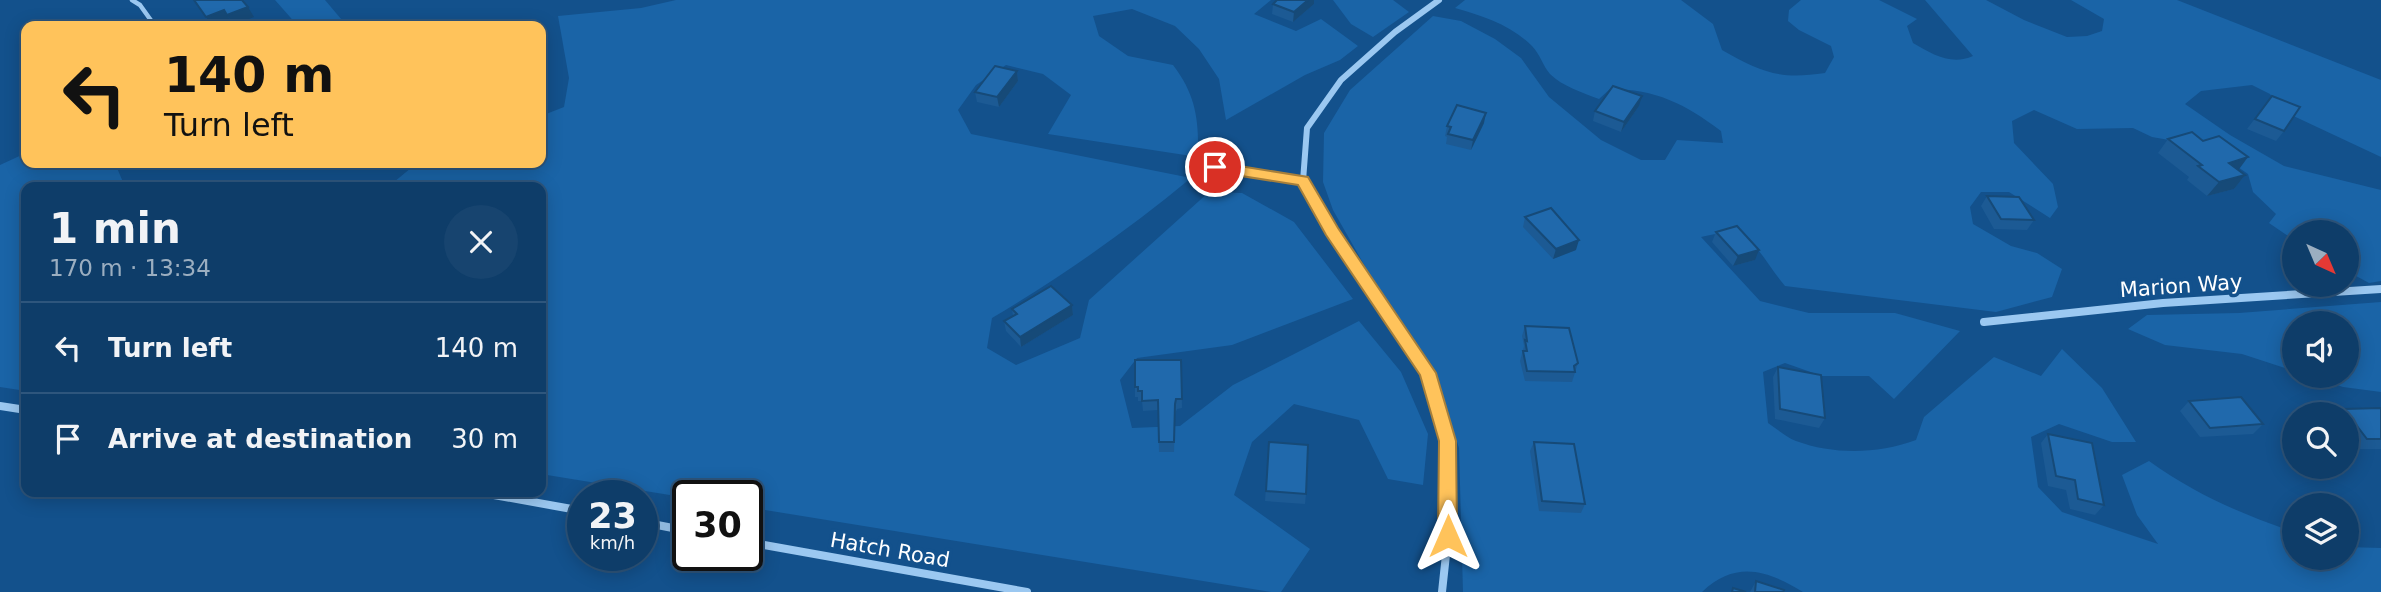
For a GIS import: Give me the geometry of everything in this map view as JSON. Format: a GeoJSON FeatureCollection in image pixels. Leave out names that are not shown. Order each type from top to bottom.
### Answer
{"type":"FeatureCollection","features":[{"type":"Feature","properties":{"kind":"street"},"geometry":{"type":"LineString","coordinates":[[1439,0],[1395,32],[1341,79],[1307,128],[1303,181],[1332,231],[1427,373],[1447,441],[1448,536],[1443,592]]}},
{"type":"Feature","properties":{"kind":"street"},"geometry":{"type":"LineString","coordinates":[[1215,167],[1303,181]]}},
{"type":"Feature","properties":{"kind":"street","name":"Marion Way"},"geometry":{"type":"LineString","coordinates":[[1984,322],[2163,303],[2381,289]]}},
{"type":"Feature","properties":{"kind":"street"},"geometry":{"type":"LineString","coordinates":[[0,406],[21,409]]}},
{"type":"Feature","properties":{"kind":"street"},"geometry":{"type":"LineString","coordinates":[[505,497],[567,508]]}},
{"type":"Feature","properties":{"kind":"street","name":"Hatch Road"},"geometry":{"type":"LineString","coordinates":[[763,545],[1027,592]]}},
{"type":"Feature","properties":{"kind":"lane"},"geometry":{"type":"LineString","coordinates":[[132,0],[140,5],[151,21]]}},
{"type":"Feature","properties":{"kind":"shaded area"},"geometry":{"type":"Polygon","coordinates":[[[275,0],[325,0],[343,21],[294,21],[275,0]]]}},
{"type":"Feature","properties":{"kind":"shaded area"},"geometry":{"type":"Polygon","coordinates":[[[676,0],[1271,0],[1254,14],[1296,31],[1321,19],[1358,46],[1340,60],[1305,75],[1226,120],[1219,79],[1199,49],[1175,26],[1132,9],[1093,16],[1099,36],[1128,56],[1173,65],[1187,87],[1194,108],[1198,131],[1198,157],[1048,134],[1071,95],[1043,74],[1006,65],[976,85],[958,110],[971,134],[1191,178],[1094,252],[992,318],[987,348],[1016,365],[1080,338],[1089,300],[1209,192],[1242,193],[1294,222],[1353,299],[1232,345],[1137,358],[1120,380],[1132,428],[1180,426],[1233,385],[1359,321],[1401,372],[1428,434],[1423,485],[1388,479],[1359,420],[1294,404],[1252,442],[1234,495],[1310,549],[1281,592],[1271,592],[763,510],[763,480],[672,480],[672,495],[658,493],[658,480],[578,480],[546,475],[546,182],[394,182],[411,168],[546,168],[546,114],[564,107],[569,78],[558,16],[641,8],[676,0]]]}},
{"type":"Feature","properties":{"kind":"shaded area"},"geometry":{"type":"Polygon","coordinates":[[[1333,0],[1393,0],[1409,12],[1373,37],[1351,24],[1333,0]]]}},
{"type":"Feature","properties":{"kind":"shaded area"},"geometry":{"type":"Polygon","coordinates":[[[1465,0],[1681,0],[1713,24],[1722,50],[1760,69],[1782,75],[1809,75],[1825,73],[1834,57],[1831,46],[1799,30],[1788,21],[1789,10],[1801,0],[1879,0],[1917,19],[1907,26],[1913,43],[1935,55],[1957,60],[1973,56],[1925,0],[1986,0],[2024,20],[2067,37],[2087,36],[2102,31],[2104,19],[2071,0],[2177,0],[2381,80],[2381,157],[2283,111],[2270,94],[2252,85],[2201,91],[2185,104],[2230,135],[2284,166],[2381,190],[2381,281],[2369,283],[2359,278],[2359,220],[2282,220],[2282,232],[2269,223],[2276,214],[2253,192],[2248,174],[2209,147],[2152,137],[2133,128],[2077,129],[2034,110],[2012,121],[2014,143],[2053,184],[2058,207],[2050,218],[2009,192],[1981,192],[1970,207],[1973,224],[2011,246],[2037,253],[2062,269],[2052,297],[1996,312],[1785,286],[1759,251],[1743,237],[1719,234],[1701,237],[1760,301],[1809,313],[1895,313],[1960,331],[1894,399],[1869,376],[1822,376],[1785,363],[1763,372],[1768,423],[1792,439],[1811,446],[1841,451],[1887,448],[1916,440],[1924,417],[1994,357],[2041,376],[2062,349],[2102,388],[2136,442],[2112,442],[2059,424],[2031,437],[2038,487],[2062,512],[2158,544],[2137,515],[2122,475],[2149,461],[2219,502],[2282,528],[2282,570],[2359,570],[2359,547],[2381,548],[2381,592],[1803,592],[1777,578],[1739,572],[1727,575],[1702,592],[1463,592],[1459,448],[1434,371],[1370,275],[1333,210],[1323,182],[1324,133],[1350,90],[1433,16],[1461,21],[1495,39],[1521,58],[1549,97],[1601,140],[1641,160],[1665,160],[1677,140],[1723,143],[1721,131],[1695,113],[1656,95],[1610,89],[1599,99],[1567,86],[1550,74],[1535,49],[1515,32],[1486,18],[1455,8],[1465,0]]]}},
{"type":"Feature","properties":{"kind":"shaded area"},"geometry":{"type":"Polygon","coordinates":[[[21,155],[21,168],[117,168],[123,182],[21,182],[21,390],[0,387],[0,165],[21,155]]]}},
{"type":"Feature","properties":{"kind":"shaded area"},"geometry":{"type":"Polygon","coordinates":[[[2381,302],[2381,392],[2351,388],[2359,388],[2359,311],[2282,311],[2282,367],[2242,354],[2165,345],[2128,329],[2147,315],[2239,313],[2381,302]]]}},
{"type":"Feature","properties":{"kind":"building"},"geometry":{"type":"Polygon","coordinates":[[[194,0],[242,0],[248,7],[227,15],[224,10],[206,17],[194,0]]]}},
{"type":"Feature","properties":{"kind":"building"},"geometry":{"type":"Polygon","coordinates":[[[1277,0],[1308,0],[1294,12],[1273,4],[1277,0]]]}},
{"type":"Feature","properties":{"kind":"building"},"geometry":{"type":"Polygon","coordinates":[[[995,66],[1017,71],[997,97],[975,92],[995,66]]]}},
{"type":"Feature","properties":{"kind":"building"},"geometry":{"type":"Polygon","coordinates":[[[1613,86],[1642,96],[1624,122],[1595,111],[1613,86]]]}},
{"type":"Feature","properties":{"kind":"building"},"geometry":{"type":"Polygon","coordinates":[[[2272,96],[2300,107],[2284,131],[2255,119],[2272,96]]]}},
{"type":"Feature","properties":{"kind":"building"},"geometry":{"type":"Polygon","coordinates":[[[1457,105],[1486,113],[1473,140],[1448,134],[1451,127],[1447,126],[1457,105]]]}},
{"type":"Feature","properties":{"kind":"building"},"geometry":{"type":"Polygon","coordinates":[[[2192,132],[2203,141],[2219,136],[2248,157],[2229,163],[2245,175],[2219,182],[2168,139],[2192,132]]]}},
{"type":"Feature","properties":{"kind":"building"},"geometry":{"type":"Polygon","coordinates":[[[1987,196],[2019,197],[2034,220],[2001,219],[1987,196]]]}},
{"type":"Feature","properties":{"kind":"building"},"geometry":{"type":"Polygon","coordinates":[[[1551,208],[1579,240],[1556,249],[1525,217],[1551,208]]]}},
{"type":"Feature","properties":{"kind":"building"},"geometry":{"type":"Polygon","coordinates":[[[1737,226],[1759,250],[1738,256],[1716,232],[1737,226]]]}},
{"type":"Feature","properties":{"kind":"building"},"geometry":{"type":"Polygon","coordinates":[[[1051,286],[1072,305],[1020,337],[1004,321],[1017,314],[1012,309],[1051,286]]]}},
{"type":"Feature","properties":{"kind":"building"},"geometry":{"type":"Polygon","coordinates":[[[1525,326],[1569,328],[1578,363],[1574,366],[1575,372],[1527,371],[1523,351],[1527,351],[1525,326]]]}},
{"type":"Feature","properties":{"kind":"building"},"geometry":{"type":"Polygon","coordinates":[[[1135,360],[1181,360],[1182,399],[1176,399],[1175,404],[1174,442],[1159,442],[1158,400],[1142,401],[1142,391],[1135,387],[1135,360]]]}},
{"type":"Feature","properties":{"kind":"building"},"geometry":{"type":"Polygon","coordinates":[[[1778,367],[1821,375],[1825,418],[1780,409],[1778,367]]]}},
{"type":"Feature","properties":{"kind":"building"},"geometry":{"type":"Polygon","coordinates":[[[2241,397],[2263,424],[2210,428],[2189,401],[2241,397]]]}},
{"type":"Feature","properties":{"kind":"building"},"geometry":{"type":"Polygon","coordinates":[[[2381,408],[2381,439],[2367,439],[2359,429],[2359,409],[2381,408]]]}},
{"type":"Feature","properties":{"kind":"building"},"geometry":{"type":"Polygon","coordinates":[[[2048,434],[2092,443],[2104,505],[2078,499],[2075,480],[2056,476],[2048,434]]]}},
{"type":"Feature","properties":{"kind":"building"},"geometry":{"type":"Polygon","coordinates":[[[1269,442],[1308,445],[1306,494],[1266,491],[1269,442]]]}},
{"type":"Feature","properties":{"kind":"building"},"geometry":{"type":"Polygon","coordinates":[[[1534,442],[1574,444],[1585,504],[1542,501],[1534,442]]]}},
{"type":"Feature","properties":{"kind":"building"},"geometry":{"type":"Polygon","coordinates":[[[1756,581],[1784,590],[1755,592],[1756,581]]]}},
{"type":"Feature","properties":{"kind":"route"},"geometry":{"type":"LineString","coordinates":[[1215,167],[1303,181],[1332,231],[1427,373],[1447,441],[1448,536]]}}]}
